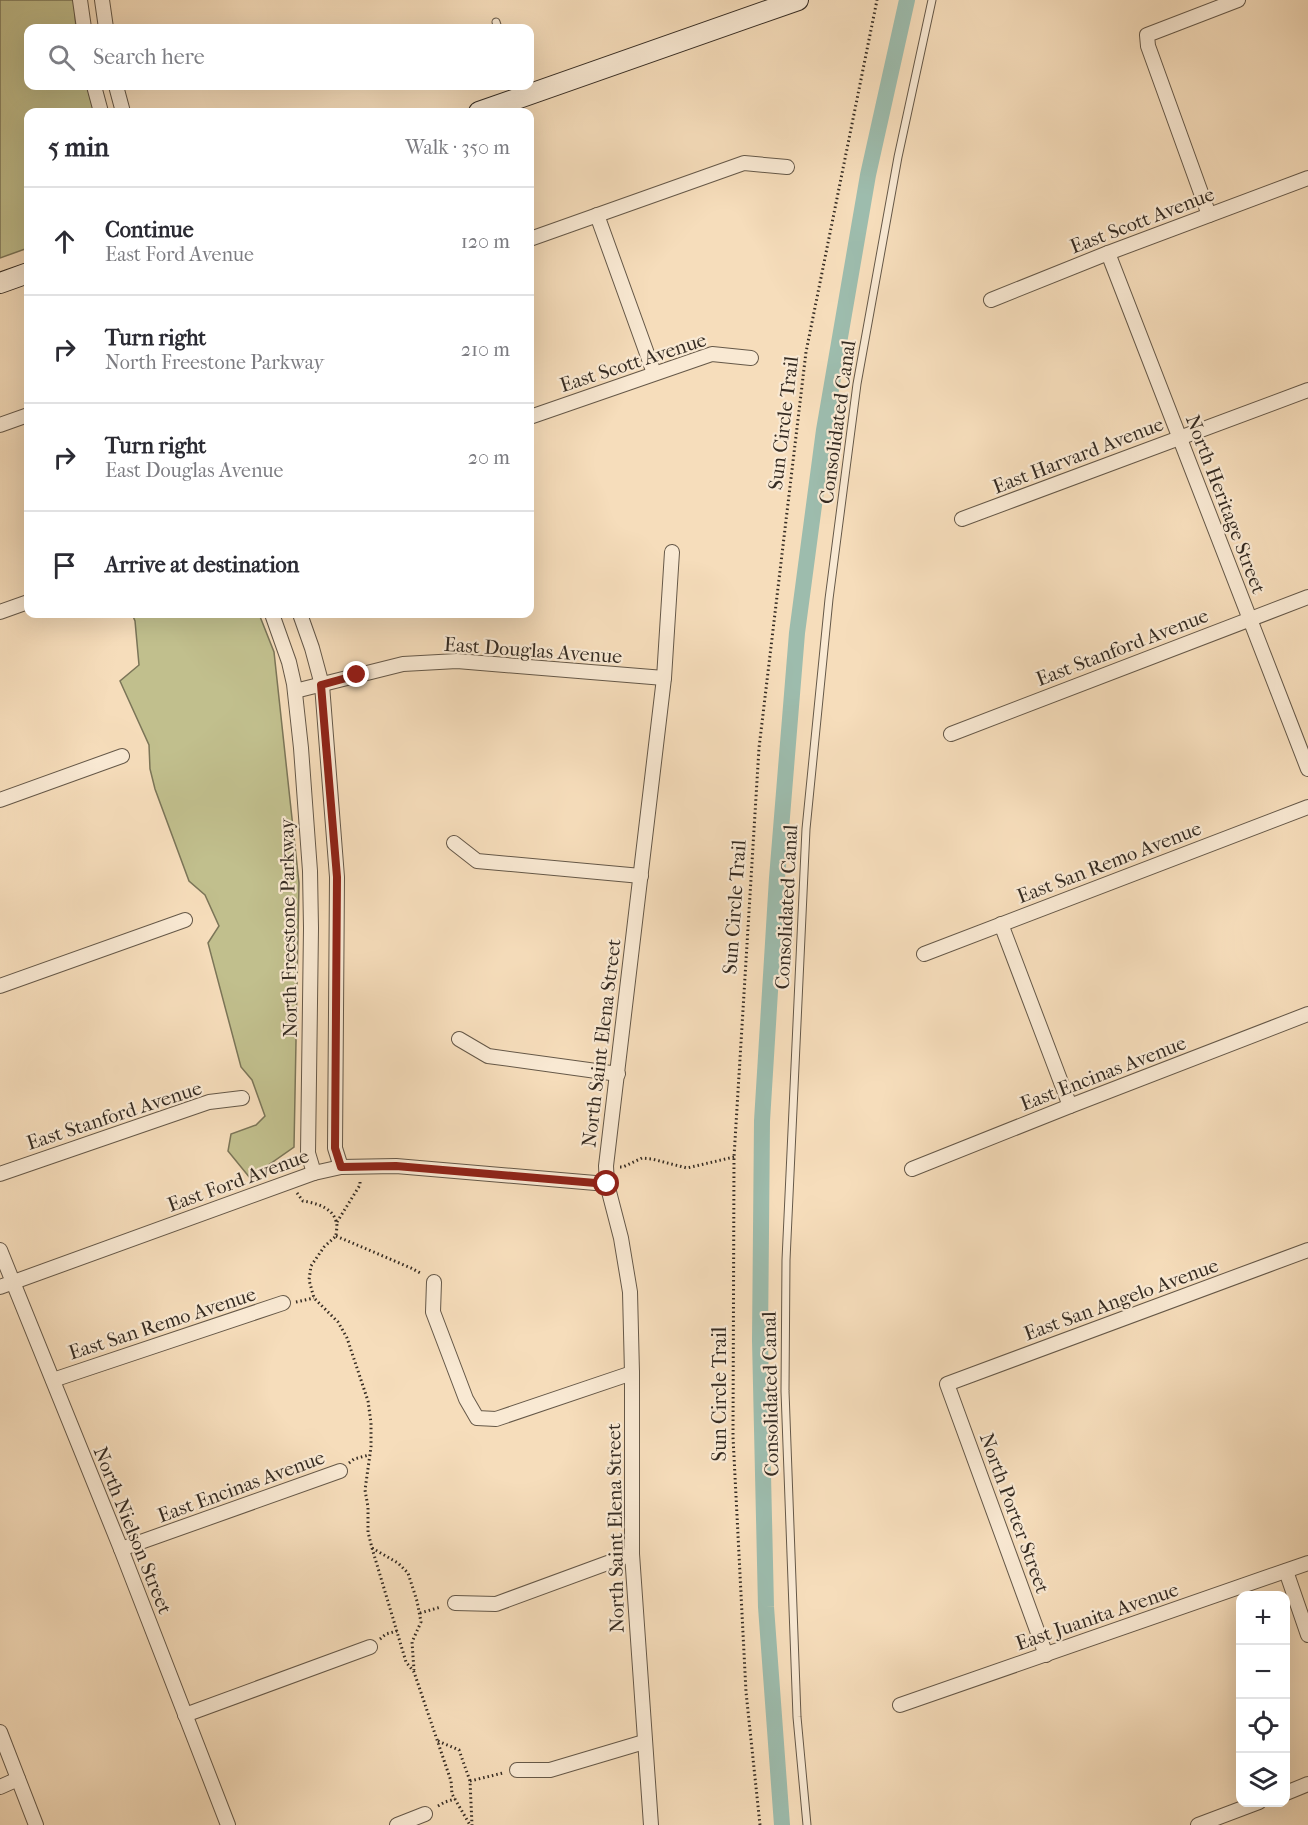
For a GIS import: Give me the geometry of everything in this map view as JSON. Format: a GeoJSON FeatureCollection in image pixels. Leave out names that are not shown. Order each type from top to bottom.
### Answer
{"type":"FeatureCollection","features":[{"type":"Feature","properties":{"kind":"main road"},"geometry":{"type":"LineString","coordinates":[[534,87],[798,0]]}},
{"type":"Feature","properties":{"kind":"main road"},"geometry":{"type":"LineString","coordinates":[[487,108],[521,91]]}},
{"type":"Feature","properties":{"kind":"main road"},"geometry":{"type":"LineString","coordinates":[[0,283],[24,274]]}},
{"type":"Feature","properties":{"kind":"street"},"geometry":{"type":"LineString","coordinates":[[80,0],[83,24]]}},
{"type":"Feature","properties":{"kind":"street"},"geometry":{"type":"LineString","coordinates":[[102,0],[105,24]]}},
{"type":"Feature","properties":{"kind":"street"},"geometry":{"type":"LineString","coordinates":[[1209,215],[1148,46],[1147,35],[1238,0]]}},
{"type":"Feature","properties":{"kind":"street"},"geometry":{"type":"LineString","coordinates":[[95,90],[100,108]]}},
{"type":"Feature","properties":{"kind":"street"},"geometry":{"type":"LineString","coordinates":[[117,90],[122,108]]}},
{"type":"Feature","properties":{"kind":"street"},"geometry":{"type":"LineString","coordinates":[[534,238],[744,163],[787,167]]}},
{"type":"Feature","properties":{"kind":"street","name":"East Scott Avenue"},"geometry":{"type":"LineString","coordinates":[[991,300],[1308,178]]}},
{"type":"Feature","properties":{"kind":"street"},"geometry":{"type":"LineString","coordinates":[[597,215],[654,373]]}},
{"type":"Feature","properties":{"kind":"street","name":"North Heritage Street"},"geometry":{"type":"LineString","coordinates":[[1108,254],[1308,769]]}},
{"type":"Feature","properties":{"kind":"street","name":"East Scott Avenue"},"geometry":{"type":"LineString","coordinates":[[534,416],[712,354],[750,358]]}},
{"type":"Feature","properties":{"kind":"street","name":"East Harvard Avenue"},"geometry":{"type":"LineString","coordinates":[[962,519],[1308,390]]}},
{"type":"Feature","properties":{"kind":"street"},"geometry":{"type":"LineString","coordinates":[[0,425],[24,416]]}},
{"type":"Feature","properties":{"kind":"street","name":"North Saint Elena Street"},"geometry":{"type":"LineString","coordinates":[[651,1825],[632,1554],[630,1292],[621,1238],[607,1184],[606,1166],[664,678],[672,552]]}},
{"type":"Feature","properties":{"kind":"street","name":"East Stanford Avenue"},"geometry":{"type":"LineString","coordinates":[[951,734],[1308,597]]}},
{"type":"Feature","properties":{"kind":"street"},"geometry":{"type":"LineString","coordinates":[[0,612],[24,603]]}},
{"type":"Feature","properties":{"kind":"street","name":"North Freestone Parkway"},"geometry":{"type":"LineString","coordinates":[[273,618],[289,663],[295,691],[301,748],[311,889],[308,1153],[314,1173]]}},
{"type":"Feature","properties":{"kind":"street"},"geometry":{"type":"LineString","coordinates":[[301,618],[321,685],[337,877],[335,1148],[341,1167]]}},
{"type":"Feature","properties":{"kind":"street","name":"East Douglas Avenue"},"geometry":{"type":"LineString","coordinates":[[295,691],[403,664],[457,661],[664,678]]}},
{"type":"Feature","properties":{"kind":"street"},"geometry":{"type":"LineString","coordinates":[[0,800],[122,756]]}},
{"type":"Feature","properties":{"kind":"street","name":"East San Remo Avenue"},"geometry":{"type":"LineString","coordinates":[[924,954],[1308,807]]}},
{"type":"Feature","properties":{"kind":"street"},"geometry":{"type":"LineString","coordinates":[[454,843],[477,861],[641,876]]}},
{"type":"Feature","properties":{"kind":"street"},"geometry":{"type":"LineString","coordinates":[[0,986],[185,920]]}},
{"type":"Feature","properties":{"kind":"street"},"geometry":{"type":"LineString","coordinates":[[1001,924],[1070,1106]]}},
{"type":"Feature","properties":{"kind":"street","name":"East Encinas Avenue"},"geometry":{"type":"LineString","coordinates":[[912,1169],[1308,1014]]}},
{"type":"Feature","properties":{"kind":"street"},"geometry":{"type":"LineString","coordinates":[[459,1039],[488,1056],[618,1074]]}},
{"type":"Feature","properties":{"kind":"street","name":"East Stanford Avenue"},"geometry":{"type":"LineString","coordinates":[[0,1174],[209,1102],[243,1098]]}},
{"type":"Feature","properties":{"kind":"street","name":"East Ford Avenue"},"geometry":{"type":"LineString","coordinates":[[6,1285],[314,1173],[341,1167],[396,1166],[607,1184]]}},
{"type":"Feature","properties":{"kind":"street","name":"North Nielson Street"},"geometry":{"type":"LineString","coordinates":[[0,1250],[6,1285],[53,1380],[228,1825]]}},
{"type":"Feature","properties":{"kind":"street","name":"East San Angelo Avenue"},"geometry":{"type":"LineString","coordinates":[[947,1384],[1308,1250]]}},
{"type":"Feature","properties":{"kind":"street"},"geometry":{"type":"LineString","coordinates":[[434,1282],[433,1312],[466,1399],[477,1418],[496,1419],[632,1373]]}},
{"type":"Feature","properties":{"kind":"street","name":"East San Remo Avenue"},"geometry":{"type":"LineString","coordinates":[[53,1380],[284,1303]]}},
{"type":"Feature","properties":{"kind":"street","name":"North Porter Street"},"geometry":{"type":"LineString","coordinates":[[947,1384],[1046,1655]]}},
{"type":"Feature","properties":{"kind":"street","name":"East Encinas Avenue"},"geometry":{"type":"LineString","coordinates":[[121,1549],[340,1471]]}},
{"type":"Feature","properties":{"kind":"street"},"geometry":{"type":"LineString","coordinates":[[455,1603],[496,1604],[632,1554]]}},
{"type":"Feature","properties":{"kind":"street","name":"East Juanita Avenue"},"geometry":{"type":"LineString","coordinates":[[900,1705],[1308,1563]]}},
{"type":"Feature","properties":{"kind":"street"},"geometry":{"type":"LineString","coordinates":[[1286,1571],[1308,1635]]}},
{"type":"Feature","properties":{"kind":"street"},"geometry":{"type":"LineString","coordinates":[[185,1715],[370,1647]]}},
{"type":"Feature","properties":{"kind":"street"},"geometry":{"type":"LineString","coordinates":[[0,1732],[36,1825]]}},
{"type":"Feature","properties":{"kind":"street"},"geometry":{"type":"LineString","coordinates":[[517,1770],[550,1770],[644,1742]]}},
{"type":"Feature","properties":{"kind":"street"},"geometry":{"type":"LineString","coordinates":[[0,1787],[18,1779]]}},
{"type":"Feature","properties":{"kind":"street"},"geometry":{"type":"LineString","coordinates":[[1290,1791],[1308,1784]]}},
{"type":"Feature","properties":{"kind":"street"},"geometry":{"type":"LineString","coordinates":[[1198,1825],[1248,1807]]}},
{"type":"Feature","properties":{"kind":"street"},"geometry":{"type":"LineString","coordinates":[[397,1825],[425,1814]]}},
{"type":"Feature","properties":{"kind":"lane","name":"Consolidated Canal"},"geometry":{"type":"LineString","coordinates":[[807,1825],[797,1717],[785,1391],[786,1260],[806,829],[829,600],[857,384],[898,157],[932,0]]}},
{"type":"Feature","properties":{"kind":"path","name":"Sun Circle Trail"},"geometry":{"type":"LineString","coordinates":[[760,1825],[746,1692],[733,1437],[734,1157],[759,748],[806,352],[877,0]]}},
{"type":"Feature","properties":{"kind":"path"},"geometry":{"type":"LineString","coordinates":[[606,1166],[623,1167],[642,1158],[687,1168],[734,1157]]}},
{"type":"Feature","properties":{"kind":"path"},"geometry":{"type":"LineString","coordinates":[[359,1166],[360,1185],[337,1222],[336,1236],[324,1247],[311,1266],[309,1280],[314,1298],[338,1322],[347,1338],[368,1401],[371,1423],[364,1490],[368,1507],[368,1532],[406,1662],[414,1672]]}},
{"type":"Feature","properties":{"kind":"path"},"geometry":{"type":"LineString","coordinates":[[289,1182],[303,1201],[318,1204],[329,1211],[337,1222]]}},
{"type":"Feature","properties":{"kind":"path"},"geometry":{"type":"LineString","coordinates":[[336,1236],[411,1268],[434,1282]]}},
{"type":"Feature","properties":{"kind":"path"},"geometry":{"type":"LineString","coordinates":[[284,1303],[314,1298]]}},
{"type":"Feature","properties":{"kind":"path"},"geometry":{"type":"LineString","coordinates":[[340,1471],[354,1459],[369,1455]]}},
{"type":"Feature","properties":{"kind":"path"},"geometry":{"type":"LineString","coordinates":[[372,1548],[398,1563],[408,1573],[422,1622],[412,1642],[414,1672],[451,1780],[452,1794],[471,1825]]}},
{"type":"Feature","properties":{"kind":"path"},"geometry":{"type":"LineString","coordinates":[[420,1613],[455,1603]]}},
{"type":"Feature","properties":{"kind":"path"},"geometry":{"type":"LineString","coordinates":[[370,1647],[386,1634],[397,1630]]}},
{"type":"Feature","properties":{"kind":"path"},"geometry":{"type":"LineString","coordinates":[[438,1741],[459,1750],[470,1781],[471,1825]]}},
{"type":"Feature","properties":{"kind":"path"},"geometry":{"type":"LineString","coordinates":[[470,1781],[517,1770]]}},
{"type":"Feature","properties":{"kind":"path"},"geometry":{"type":"LineString","coordinates":[[425,1814],[455,1799]]}},
{"type":"Feature","properties":{"kind":"shaded area"},"geometry":{"type":"Polygon","coordinates":[[[0,0],[74,0],[76,24],[24,24],[24,90],[88,90],[93,108],[24,108],[24,249],[0,258],[0,0]]]}},
{"type":"Feature","properties":{"kind":"shaded area"},"geometry":{"type":"Polygon","coordinates":[[[134,618],[261,618],[274,652],[299,883],[294,1147],[250,1178],[228,1151],[231,1134],[256,1125],[265,1116],[252,1080],[241,1067],[208,943],[219,926],[205,895],[189,881],[155,789],[150,769],[149,745],[120,681],[139,665],[134,618]]]}},
{"type":"Feature","properties":{"kind":"waterway"},"geometry":{"type":"LineString","coordinates":[[782,1825],[766,1607],[760,1340],[762,1121],[777,878],[797,633],[824,430],[868,175],[907,0]]}},
{"type":"Feature","properties":{"kind":"route"},"geometry":{"type":"LineString","coordinates":[[357,675],[321,685],[337,877],[335,1148],[341,1167],[396,1166],[607,1184]]}}]}
